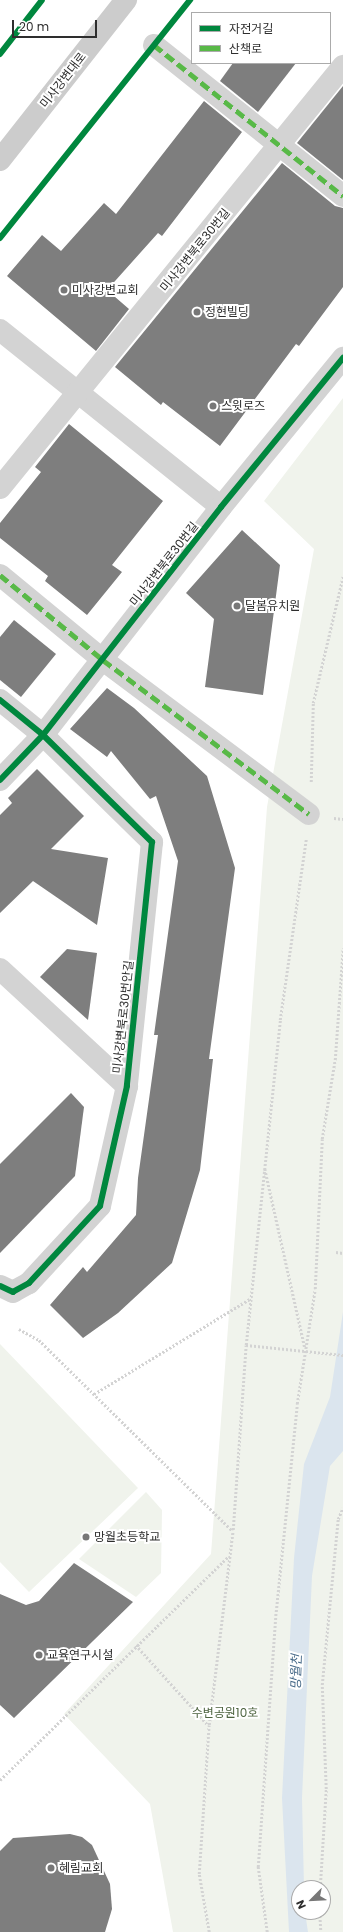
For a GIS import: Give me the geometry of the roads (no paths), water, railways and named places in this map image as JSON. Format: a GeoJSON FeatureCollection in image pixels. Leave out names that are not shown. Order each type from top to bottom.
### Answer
{"type":"FeatureCollection","features":[{"type":"Feature","properties":{"kind":"main road","name":"미사강변대로"},"geometry":{"type":"LineString","coordinates":[[0,160],[126,0]]}},
{"type":"Feature","properties":{"kind":"street"},"geometry":{"type":"LineString","coordinates":[[154,45],[343,196]]}},
{"type":"Feature","properties":{"kind":"street","name":"미사강변북로30번길"},"geometry":{"type":"LineString","coordinates":[[0,488],[343,66]]}},
{"type":"Feature","properties":{"kind":"street"},"geometry":{"type":"LineString","coordinates":[[0,330],[221,507]]}},
{"type":"Feature","properties":{"kind":"street","name":"미사강변북로30번길"},"geometry":{"type":"LineString","coordinates":[[0,780],[44,735],[221,507],[343,358]]}},
{"type":"Feature","properties":{"kind":"street"},"geometry":{"type":"LineString","coordinates":[[0,575],[103,660],[309,814]]}},
{"type":"Feature","properties":{"kind":"street"},"geometry":{"type":"LineString","coordinates":[[0,700],[44,735]]}},
{"type":"Feature","properties":{"kind":"street","name":"미사강변북로30번안길"},"geometry":{"type":"LineString","coordinates":[[0,1286],[14,1292],[29,1283],[100,1206],[128,1086],[152,842],[44,735]]}},
{"type":"Feature","properties":{"kind":"street"},"geometry":{"type":"LineString","coordinates":[[0,969],[128,1086]]}},
{"type":"Feature","properties":{"kind":"water","name":"망월천"},"geometry":{"type":"Polygon","coordinates":[[[343,1312],[343,1451],[330,1466],[312,1576],[302,1798],[304,1880],[291,1880],[291,1920],[306,1920],[308,1932],[289,1932],[282,1798],[294,1558],[304,1464],[330,1397],[343,1312]]]}},
{"type":"Feature","properties":{"kind":"place","name":"미사강변교회"},"geometry":{"type":"Point","coordinates":[64,290]}},
{"type":"Feature","properties":{"kind":"place","name":"정현빌딩"},"geometry":{"type":"Point","coordinates":[197,312]}},
{"type":"Feature","properties":{"kind":"place","name":"스윗로즈"},"geometry":{"type":"Point","coordinates":[213,406]}},
{"type":"Feature","properties":{"kind":"place","name":"달봄유치원"},"geometry":{"type":"Point","coordinates":[237,606]}},
{"type":"Feature","properties":{"kind":"place","name":"망월초등학교"},"geometry":{"type":"Point","coordinates":[86,1537]}},
{"type":"Feature","properties":{"kind":"place","name":"교육연구시설"},"geometry":{"type":"Point","coordinates":[39,1655]}},
{"type":"Feature","properties":{"kind":"place","name":"혜림교회"},"geometry":{"type":"Point","coordinates":[51,1868]}},
{"type":"Feature","properties":{"kind":"park label","name":"수변공원10호"},"geometry":{"type":"Point","coordinates":[225,1713]}}]}
